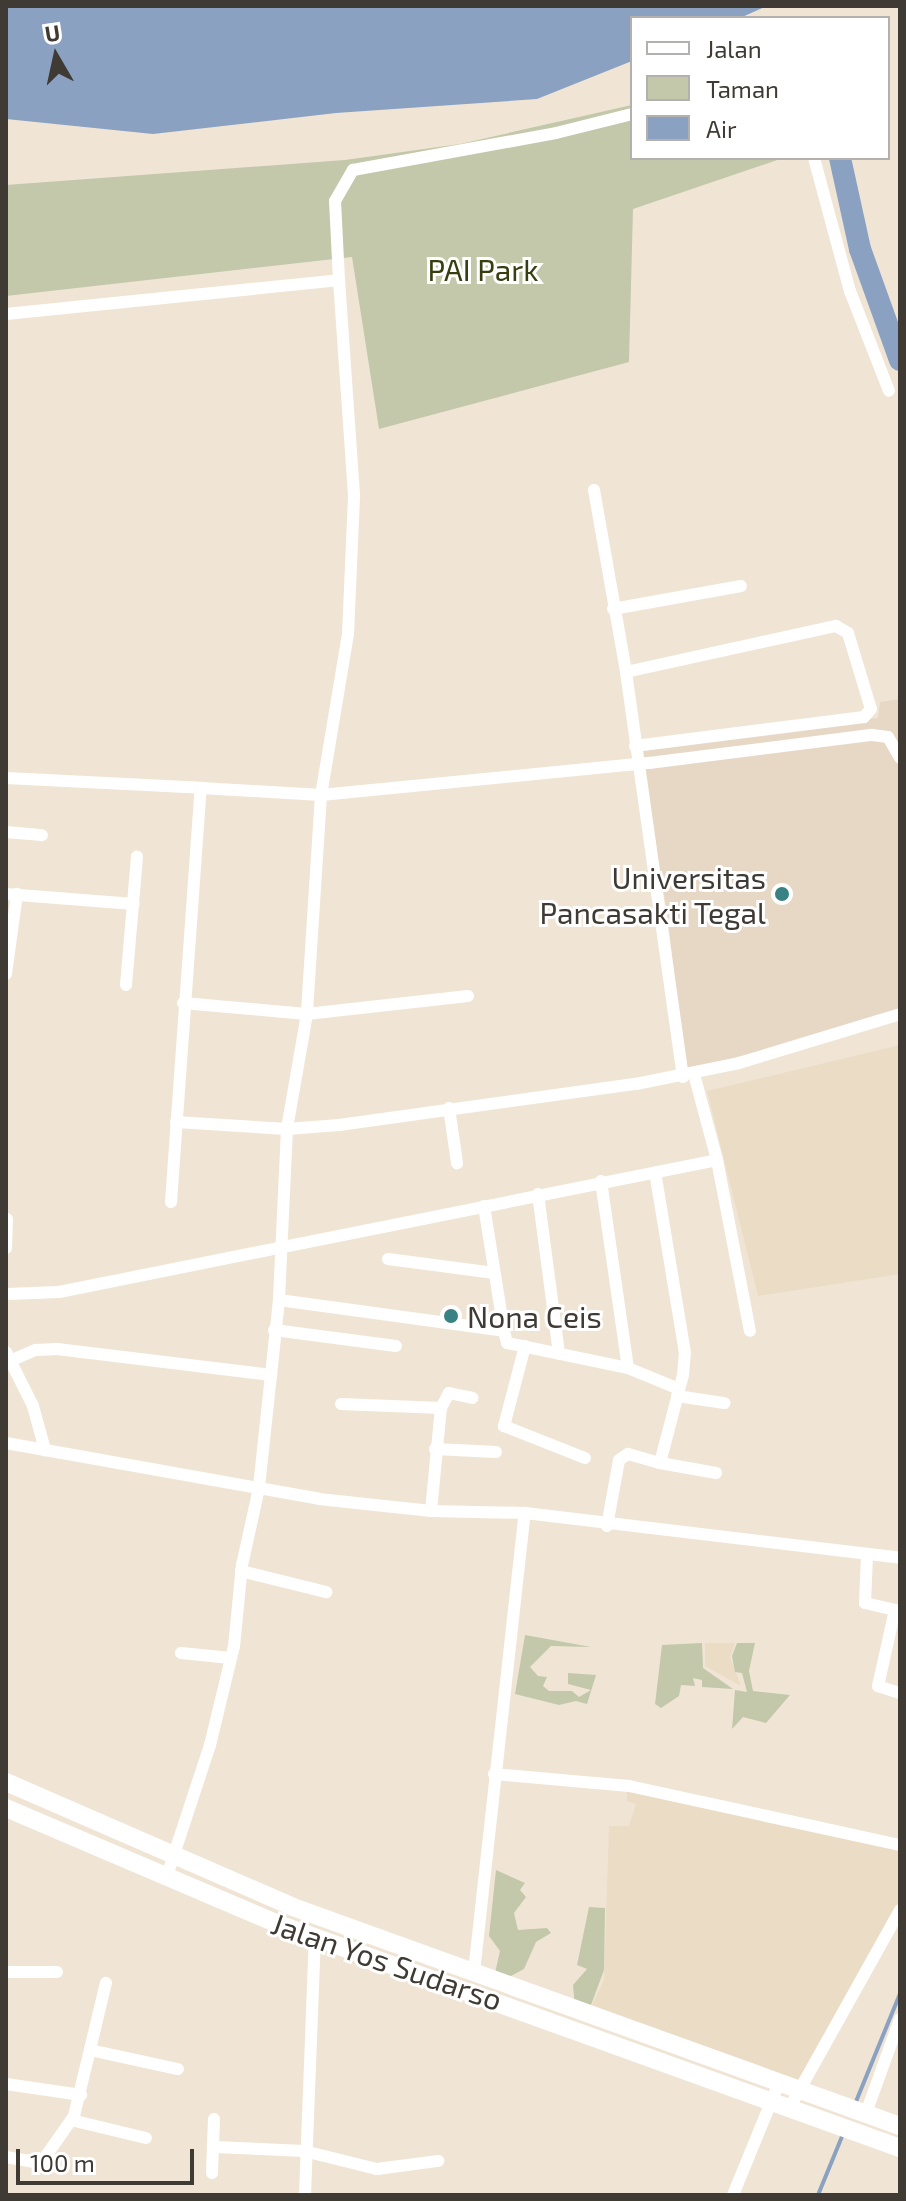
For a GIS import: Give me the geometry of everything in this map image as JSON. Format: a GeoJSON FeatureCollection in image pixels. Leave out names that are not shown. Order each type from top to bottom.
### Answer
{"type":"FeatureCollection","features":[{"type":"Feature","properties":{"kind":"highway","name":"Jalan Yos Sudarso"},"geometry":{"type":"LineString","coordinates":[[6,1782],[293,1907],[474,1972],[781,2092]]}},
{"type":"Feature","properties":{"kind":"highway","name":"Jalan Yos Sudarso"},"geometry":{"type":"LineString","coordinates":[[6,1808],[315,1935],[781,2092]]}},
{"type":"Feature","properties":{"kind":"highway"},"geometry":{"type":"LineString","coordinates":[[781,2092],[864,2113],[900,2126]]}},
{"type":"Feature","properties":{"kind":"highway"},"geometry":{"type":"LineString","coordinates":[[781,2092],[834,2125],[900,2148]]}},
{"type":"Feature","properties":{"kind":"street"},"geometry":{"type":"LineString","coordinates":[[167,1876],[231,1658],[241,1571],[259,1488],[279,1300],[287,1129],[307,1014],[321,795],[348,634],[354,497],[335,201],[340,185],[353,170],[371,163],[556,133],[630,114]]}},
{"type":"Feature","properties":{"kind":"street"},"geometry":{"type":"LineString","coordinates":[[815,160],[850,291],[889,391]]}},
{"type":"Feature","properties":{"kind":"street"},"geometry":{"type":"LineString","coordinates":[[6,314],[339,280]]}},
{"type":"Feature","properties":{"kind":"street"},"geometry":{"type":"LineString","coordinates":[[594,490],[626,672],[636,765],[688,1075],[717,1160],[750,1331]]}},
{"type":"Feature","properties":{"kind":"street"},"geometry":{"type":"LineString","coordinates":[[613,609],[741,586]]}},
{"type":"Feature","properties":{"kind":"street"},"geometry":{"type":"LineString","coordinates":[[626,672],[836,626],[848,633],[871,709],[864,717],[635,746]]}},
{"type":"Feature","properties":{"kind":"street"},"geometry":{"type":"LineString","coordinates":[[6,778],[321,795],[636,765],[872,735],[888,737],[900,758]]}},
{"type":"Feature","properties":{"kind":"street"},"geometry":{"type":"LineString","coordinates":[[171,1202],[183,1003],[201,788]]}},
{"type":"Feature","properties":{"kind":"street"},"geometry":{"type":"LineString","coordinates":[[6,832],[42,835]]}},
{"type":"Feature","properties":{"kind":"street"},"geometry":{"type":"LineString","coordinates":[[126,985],[137,856]]}},
{"type":"Feature","properties":{"kind":"street"},"geometry":{"type":"LineString","coordinates":[[6,972],[11,894],[134,904]]}},
{"type":"Feature","properties":{"kind":"street"},"geometry":{"type":"LineString","coordinates":[[183,1003],[307,1014],[468,996]]}},
{"type":"Feature","properties":{"kind":"street"},"geometry":{"type":"LineString","coordinates":[[176,1122],[287,1129],[688,1075],[900,1014]]}},
{"type":"Feature","properties":{"kind":"street"},"geometry":{"type":"LineString","coordinates":[[449,1108],[457,1163]]}},
{"type":"Feature","properties":{"kind":"street"},"geometry":{"type":"LineString","coordinates":[[6,1294],[59,1292],[717,1160]]}},
{"type":"Feature","properties":{"kind":"street"},"geometry":{"type":"LineString","coordinates":[[655,1172],[685,1353],[660,1463]]}},
{"type":"Feature","properties":{"kind":"street"},"geometry":{"type":"LineString","coordinates":[[601,1181],[628,1368]]}},
{"type":"Feature","properties":{"kind":"street"},"geometry":{"type":"LineString","coordinates":[[538,1194],[559,1354]]}},
{"type":"Feature","properties":{"kind":"street"},"geometry":{"type":"LineString","coordinates":[[484,1206],[507,1343],[628,1368],[678,1393],[724,1403]]}},
{"type":"Feature","properties":{"kind":"street"},"geometry":{"type":"LineString","coordinates":[[6,1248],[7,1219]]}},
{"type":"Feature","properties":{"kind":"street"},"geometry":{"type":"LineString","coordinates":[[388,1259],[494,1273]]}},
{"type":"Feature","properties":{"kind":"street"},"geometry":{"type":"LineString","coordinates":[[279,1300],[504,1331]]}},
{"type":"Feature","properties":{"kind":"street"},"geometry":{"type":"LineString","coordinates":[[274,1330],[396,1346]]}},
{"type":"Feature","properties":{"kind":"street"},"geometry":{"type":"LineString","coordinates":[[525,1346],[504,1426],[585,1458]]}},
{"type":"Feature","properties":{"kind":"street"},"geometry":{"type":"LineString","coordinates":[[45,1450],[33,1406],[9,1356],[57,1349],[271,1375]]}},
{"type":"Feature","properties":{"kind":"street"},"geometry":{"type":"LineString","coordinates":[[431,1511],[441,1408],[449,1393],[472,1398]]}},
{"type":"Feature","properties":{"kind":"street"},"geometry":{"type":"LineString","coordinates":[[341,1404],[441,1408]]}},
{"type":"Feature","properties":{"kind":"street"},"geometry":{"type":"LineString","coordinates":[[6,1443],[259,1488],[431,1511],[525,1513],[607,1526],[900,1558]]}},
{"type":"Feature","properties":{"kind":"street"},"geometry":{"type":"LineString","coordinates":[[435,1449],[496,1452]]}},
{"type":"Feature","properties":{"kind":"street"},"geometry":{"type":"LineString","coordinates":[[607,1526],[619,1460],[628,1454],[716,1473]]}},
{"type":"Feature","properties":{"kind":"street"},"geometry":{"type":"LineString","coordinates":[[474,1972],[525,1513]]}},
{"type":"Feature","properties":{"kind":"street"},"geometry":{"type":"LineString","coordinates":[[867,1555],[865,1603],[898,1611],[878,1687],[900,1693]]}},
{"type":"Feature","properties":{"kind":"street"},"geometry":{"type":"LineString","coordinates":[[241,1571],[326,1592]]}},
{"type":"Feature","properties":{"kind":"street"},"geometry":{"type":"LineString","coordinates":[[181,1653],[231,1658]]}},
{"type":"Feature","properties":{"kind":"street"},"geometry":{"type":"LineString","coordinates":[[494,1774],[629,1786],[900,1845]]}},
{"type":"Feature","properties":{"kind":"street"},"geometry":{"type":"LineString","coordinates":[[733,2195],[781,2092],[886,1937],[900,1910]]}},
{"type":"Feature","properties":{"kind":"street"},"geometry":{"type":"LineString","coordinates":[[305,2195],[304,2151],[315,1935]]}},
{"type":"Feature","properties":{"kind":"street"},"geometry":{"type":"LineString","coordinates":[[886,1937],[900,1941]]}},
{"type":"Feature","properties":{"kind":"street"},"geometry":{"type":"LineString","coordinates":[[6,1972],[57,1972]]}},
{"type":"Feature","properties":{"kind":"street"},"geometry":{"type":"LineString","coordinates":[[6,2157],[41,2163],[71,2120],[81,2095],[106,1983]]}},
{"type":"Feature","properties":{"kind":"street"},"geometry":{"type":"LineString","coordinates":[[864,2113],[894,2055],[900,2019]]}},
{"type":"Feature","properties":{"kind":"street"},"geometry":{"type":"LineString","coordinates":[[90,2050],[178,2069]]}},
{"type":"Feature","properties":{"kind":"street"},"geometry":{"type":"LineString","coordinates":[[6,2084],[81,2095]]}},
{"type":"Feature","properties":{"kind":"street"},"geometry":{"type":"LineString","coordinates":[[212,2173],[214,2119]]}},
{"type":"Feature","properties":{"kind":"street"},"geometry":{"type":"LineString","coordinates":[[71,2120],[146,2138]]}},
{"type":"Feature","properties":{"kind":"street"},"geometry":{"type":"LineString","coordinates":[[214,2147],[304,2151],[377,2169],[438,2161]]}},
{"type":"Feature","properties":{"kind":"shaded area","name":"Universitas Pancasakti Tegal"},"geometry":{"type":"Polygon","coordinates":[[[900,699],[900,1008],[805,1040],[685,1070],[668,919],[640,749],[878,718],[880,702],[900,699]]]}},
{"type":"Feature","properties":{"kind":"shaded area"},"geometry":{"type":"Polygon","coordinates":[[[900,1045],[900,1274],[758,1296],[707,1091],[900,1045]]]}},
{"type":"Feature","properties":{"kind":"shaded area"},"geometry":{"type":"Polygon","coordinates":[[[705,1643],[735,1643],[730,1657],[741,1686],[705,1666],[705,1643]]]}},
{"type":"Feature","properties":{"kind":"shaded area"},"geometry":{"type":"Polygon","coordinates":[[[627,1791],[900,1845],[900,1909],[797,2090],[588,2013],[604,1980],[609,1826],[629,1826],[636,1804],[627,1801],[627,1791]]]}},
{"type":"Feature","properties":{"kind":"green space","name":"PAI Park"},"geometry":{"type":"Polygon","coordinates":[[[630,105],[630,160],[777,160],[633,209],[629,362],[379,429],[352,257],[6,296],[6,185],[345,160],[460,144],[630,105]]]}},
{"type":"Feature","properties":{"kind":"green space"},"geometry":{"type":"Polygon","coordinates":[[[525,1635],[591,1647],[551,1646],[530,1667],[538,1676],[547,1677],[543,1686],[549,1691],[572,1691],[579,1697],[591,1690],[568,1684],[568,1673],[596,1675],[587,1704],[576,1701],[559,1705],[515,1694],[525,1635]]]}},
{"type":"Feature","properties":{"kind":"green space"},"geometry":{"type":"Polygon","coordinates":[[[702,1643],[703,1668],[733,1689],[702,1687],[702,1680],[693,1678],[695,1686],[681,1685],[679,1696],[661,1708],[655,1704],[662,1645],[702,1643]]]}},
{"type":"Feature","properties":{"kind":"green space"},"geometry":{"type":"Polygon","coordinates":[[[737,1643],[755,1643],[749,1671],[753,1691],[790,1695],[766,1723],[743,1717],[732,1729],[735,1690],[747,1692],[742,1673],[735,1672],[732,1656],[737,1643]]]}},
{"type":"Feature","properties":{"kind":"green space"},"geometry":{"type":"Polygon","coordinates":[[[496,1870],[525,1883],[520,1890],[526,1897],[514,1913],[518,1930],[547,1928],[551,1933],[536,1942],[524,1969],[505,1979],[495,1973],[500,1951],[489,1936],[496,1870]]]}},
{"type":"Feature","properties":{"kind":"green space"},"geometry":{"type":"Polygon","coordinates":[[[589,1907],[605,1908],[604,1970],[588,2013],[575,2008],[573,1985],[587,1969],[577,1965],[589,1907]]]}},
{"type":"Feature","properties":{"kind":"water"},"geometry":{"type":"Polygon","coordinates":[[[6,6],[767,6],[744,16],[630,16],[630,62],[537,99],[336,113],[153,134],[6,119],[6,6]]]}},
{"type":"Feature","properties":{"kind":"waterway"},"geometry":{"type":"LineString","coordinates":[[840,160],[860,249],[900,360]]}},
{"type":"Feature","properties":{"kind":"waterway"},"geometry":{"type":"LineString","coordinates":[[855,2104],[900,1994]]}},
{"type":"Feature","properties":{"kind":"waterway"},"geometry":{"type":"LineString","coordinates":[[818,2195],[843,2134]]}},
{"type":"Feature","properties":{"kind":"place","name":"Universitas Pancasakti Tegal"},"geometry":{"type":"Point","coordinates":[782,894]}},
{"type":"Feature","properties":{"kind":"place","name":"Nona Ceis"},"geometry":{"type":"Point","coordinates":[451,1316]}}]}
